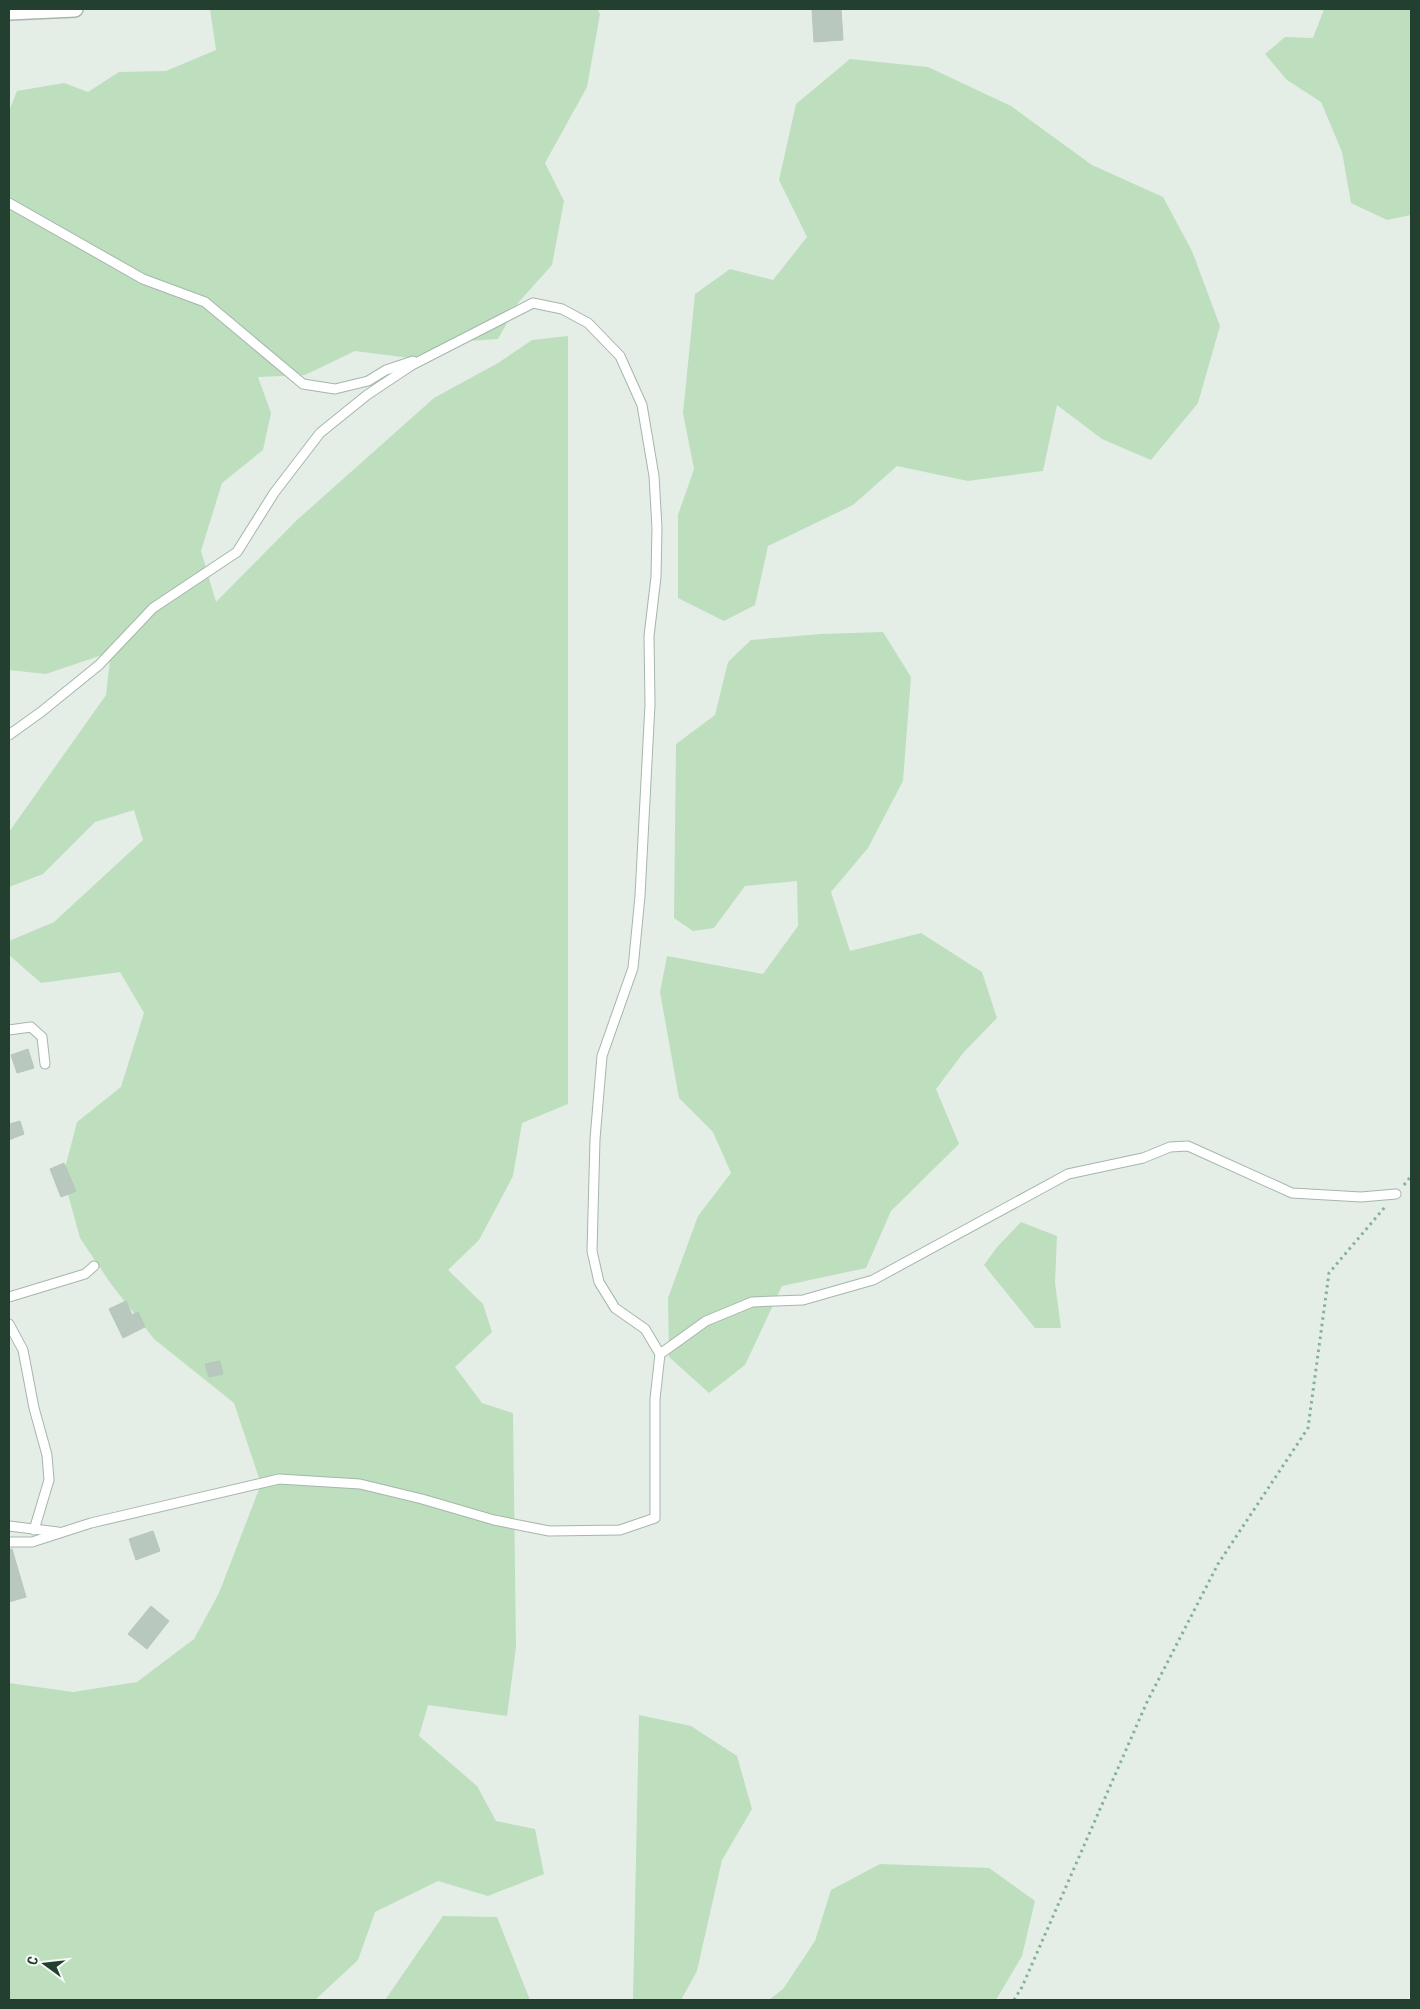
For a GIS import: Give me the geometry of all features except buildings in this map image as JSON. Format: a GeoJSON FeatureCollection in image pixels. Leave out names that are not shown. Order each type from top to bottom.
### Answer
{"type":"FeatureCollection","features":[{"type":"Feature","properties":{"kind":"street"},"geometry":{"type":"LineString","coordinates":[[9,12],[75,9]]}},
{"type":"Feature","properties":{"kind":"lane"},"geometry":{"type":"LineString","coordinates":[[9,204],[143,279],[205,302],[303,384],[335,390],[368,381],[404,363],[426,358]]}},
{"type":"Feature","properties":{"kind":"lane"},"geometry":{"type":"LineString","coordinates":[[9,735],[41,712],[99,664],[153,608],[237,552],[274,493],[320,432],[367,394],[426,358],[533,303],[562,309],[588,323],[620,356],[642,405],[654,476],[657,528],[656,577],[649,636],[650,704],[646,811],[633,968],[602,1056],[595,1139],[592,1251],[599,1282],[615,1308],[645,1329],[660,1354],[655,1398],[655,1518],[620,1530],[549,1531],[494,1520],[422,1499],[360,1484],[279,1479],[92,1523],[32,1542],[9,1542]]}},
{"type":"Feature","properties":{"kind":"lane"},"geometry":{"type":"LineString","coordinates":[[9,1030],[31,1027],[42,1037],[45,1064]]}},
{"type":"Feature","properties":{"kind":"lane"},"geometry":{"type":"LineString","coordinates":[[660,1354],[706,1321],[752,1302],[803,1300],[873,1280],[1068,1174],[1143,1158],[1170,1147],[1188,1146],[1292,1193],[1361,1197],[1396,1194]]}},
{"type":"Feature","properties":{"kind":"lane"},"geometry":{"type":"LineString","coordinates":[[9,1297],[85,1274],[94,1266]]}},
{"type":"Feature","properties":{"kind":"lane"},"geometry":{"type":"LineString","coordinates":[[9,1324],[23,1350],[34,1408],[47,1454],[49,1480],[34,1530]]}},
{"type":"Feature","properties":{"kind":"lane"},"geometry":{"type":"LineString","coordinates":[[9,1526],[63,1532]]}},
{"type":"Feature","properties":{"kind":"path"},"geometry":{"type":"LineString","coordinates":[[1014,2000],[1022,1987],[1147,1702],[1213,1572],[1308,1428],[1329,1274],[1411,1176]]}},
{"type":"Feature","properties":{"kind":"green space"},"geometry":{"type":"Polygon","coordinates":[[[210,9],[597,9],[600,14],[587,87],[545,163],[564,201],[552,265],[518,303],[498,339],[468,341],[410,358],[355,351],[305,375],[258,377],[271,413],[263,450],[222,483],[201,551],[216,602],[297,520],[434,398],[498,363],[532,340],[568,336],[568,1104],[522,1123],[513,1176],[479,1240],[448,1270],[483,1304],[492,1332],[455,1367],[482,1403],[513,1413],[516,1647],[507,1716],[428,1705],[419,1736],[477,1786],[496,1821],[535,1829],[544,1874],[488,1896],[438,1881],[375,1912],[358,1960],[315,2000],[9,2000],[9,1683],[73,1692],[137,1682],[194,1639],[219,1593],[261,1484],[234,1403],[154,1339],[111,1284],[80,1238],[63,1176],[77,1122],[121,1087],[144,1013],[120,972],[41,983],[9,955],[9,941],[54,922],[143,840],[134,810],[95,822],[43,874],[9,887],[9,832],[106,695],[111,652],[46,674],[9,670],[9,111],[17,91],[64,83],[88,92],[119,72],[166,71],[216,50],[210,9]]]}},
{"type":"Feature","properties":{"kind":"green space"},"geometry":{"type":"Polygon","coordinates":[[[1324,9],[1411,9],[1411,215],[1387,220],[1351,203],[1342,152],[1321,102],[1287,80],[1265,54],[1285,37],[1313,38],[1324,9]]]}},
{"type":"Feature","properties":{"kind":"green space"},"geometry":{"type":"Polygon","coordinates":[[[850,59],[928,67],[1011,106],[1092,165],[1163,197],[1192,251],[1220,326],[1198,403],[1151,460],[1102,439],[1057,405],[1043,471],[968,481],[897,466],[853,505],[768,546],[755,605],[724,621],[678,598],[678,515],[694,469],[683,413],[695,294],[730,269],[773,280],[807,237],[779,180],[796,104],[850,59]]]}},
{"type":"Feature","properties":{"kind":"green space"},"geometry":{"type":"Polygon","coordinates":[[[883,632],[911,677],[903,781],[868,848],[831,892],[850,951],[921,933],[982,972],[997,1018],[964,1052],[936,1089],[959,1144],[891,1211],[866,1268],[782,1286],[745,1365],[709,1393],[669,1357],[668,1298],[698,1216],[731,1173],[713,1132],[679,1098],[660,992],[667,956],[763,974],[798,926],[797,881],[745,886],[714,928],[693,931],[674,918],[676,744],[715,715],[728,662],[751,640],[821,634],[883,632]]]}},
{"type":"Feature","properties":{"kind":"green space"},"geometry":{"type":"Polygon","coordinates":[[[1021,1222],[1057,1236],[1055,1283],[1061,1328],[1035,1328],[984,1265],[998,1246],[1021,1222]]]}},
{"type":"Feature","properties":{"kind":"green space"},"geometry":{"type":"Polygon","coordinates":[[[639,1715],[691,1726],[737,1756],[752,1809],[722,1860],[697,1971],[681,2000],[633,2000],[639,1715]]]}},
{"type":"Feature","properties":{"kind":"green space"},"geometry":{"type":"Polygon","coordinates":[[[880,1864],[989,1868],[1035,1901],[1022,1956],[996,2000],[769,2000],[783,1989],[815,1941],[831,1890],[880,1864]]]}},
{"type":"Feature","properties":{"kind":"green space"},"geometry":{"type":"Polygon","coordinates":[[[443,1916],[497,1917],[530,2000],[385,2000],[443,1916]]]}}]}
